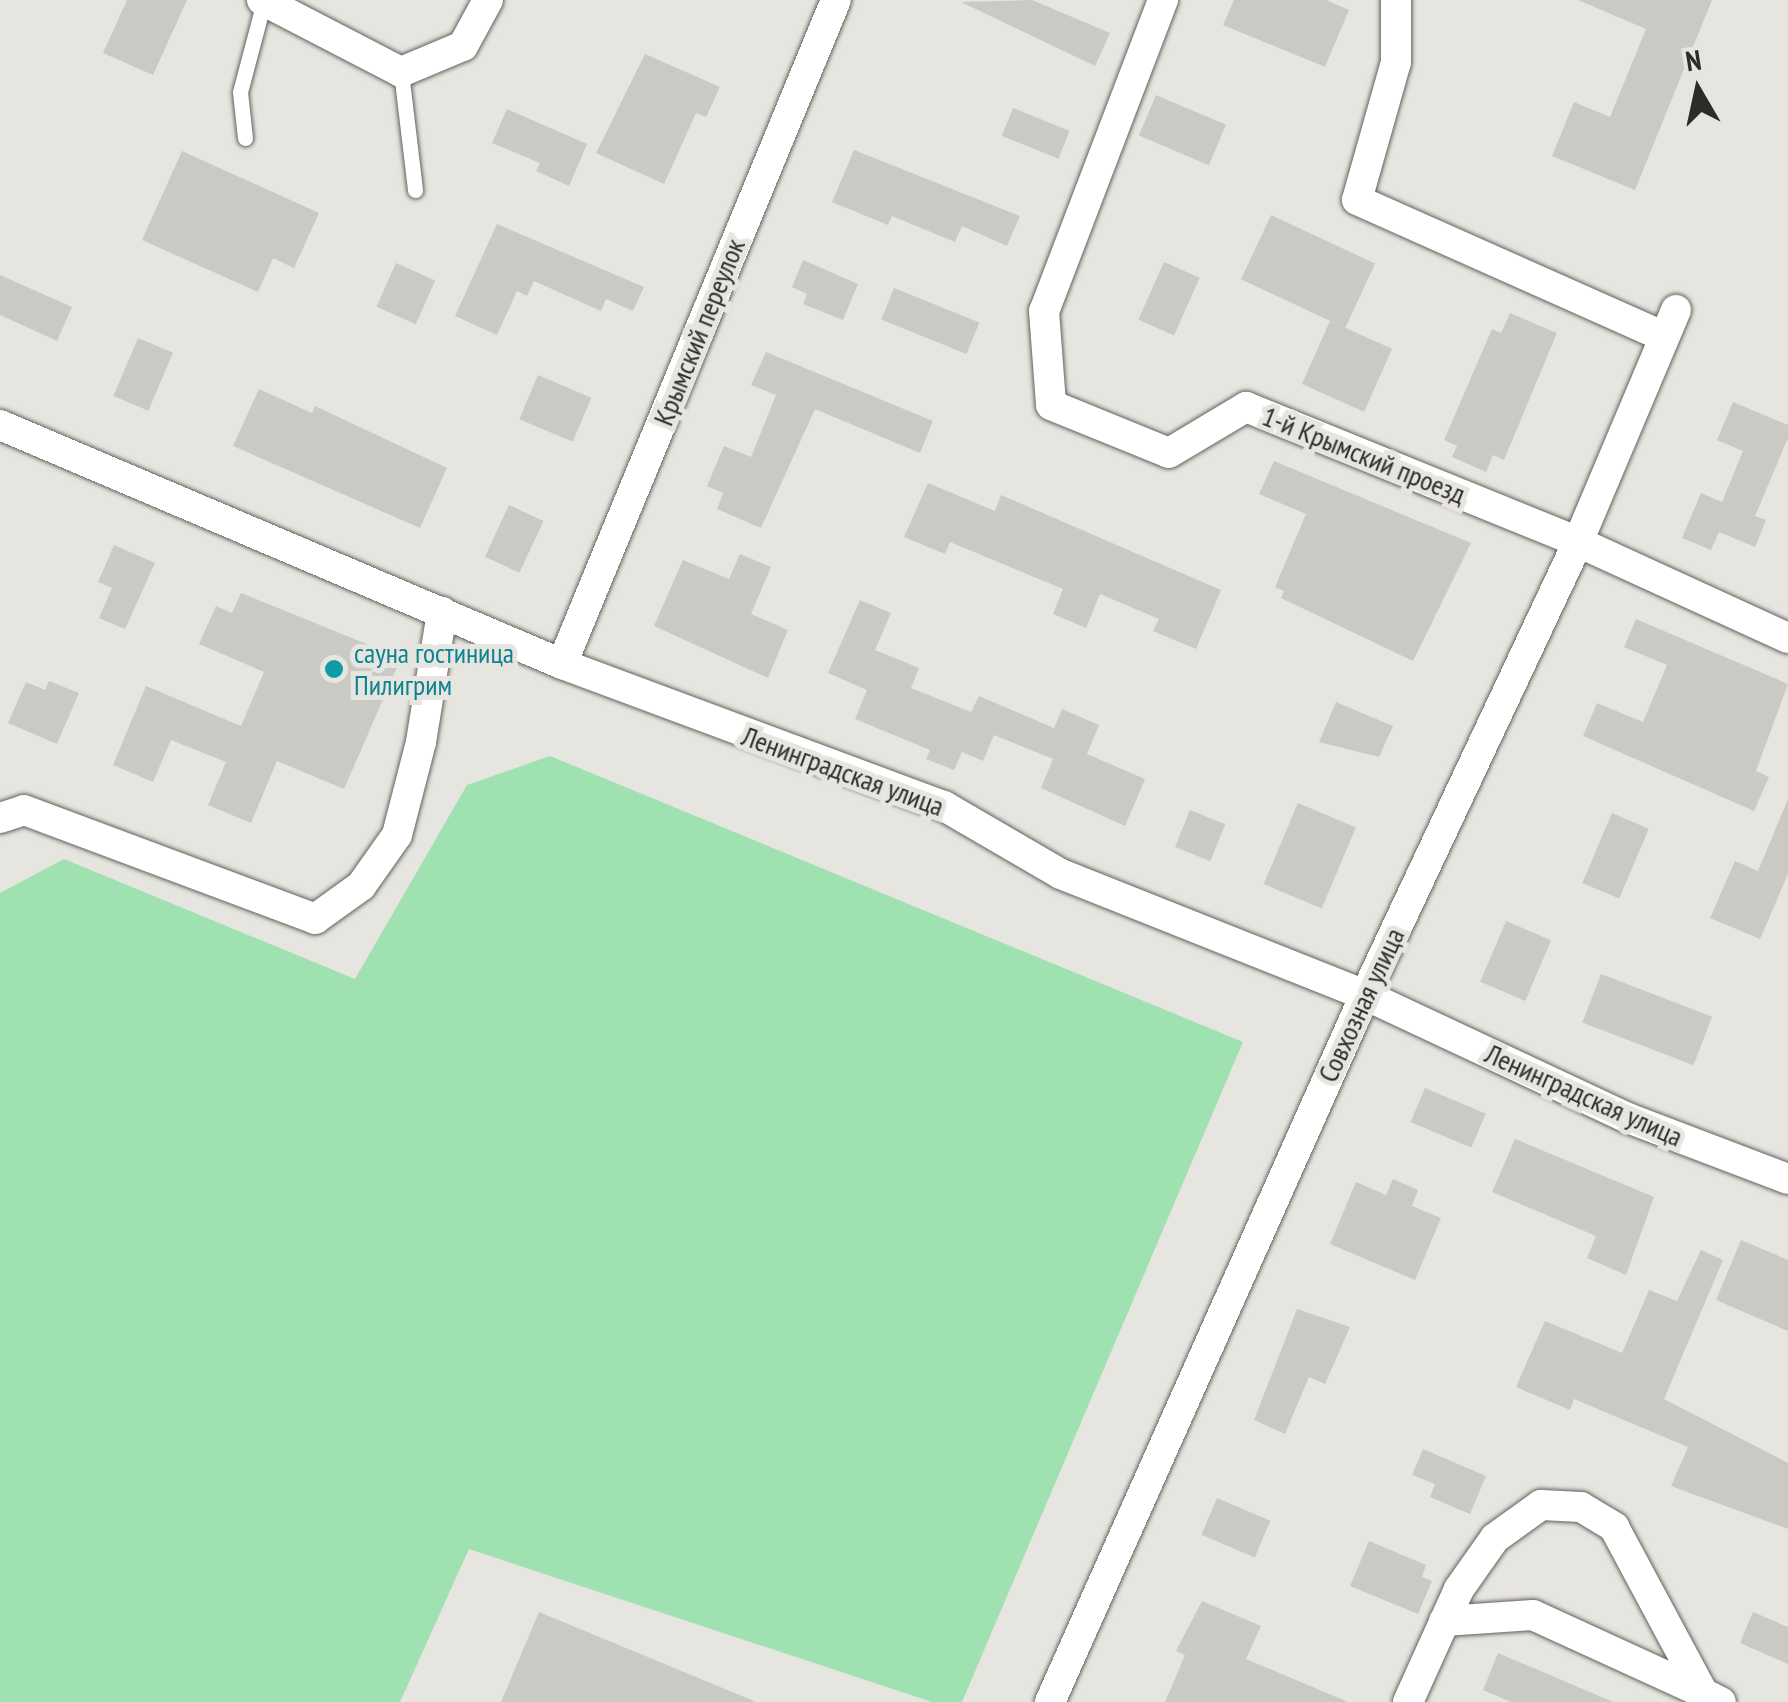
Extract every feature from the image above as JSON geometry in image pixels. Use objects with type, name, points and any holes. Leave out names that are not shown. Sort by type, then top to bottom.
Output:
[{"type":"street","points":[[263,0],[401,72],[463,46],[488,0]]},
{"type":"street","name":"Крымский переулок","points":[[562,664],[836,0]]},
{"type":"street","name":"1-й Крымский проезд","points":[[1163,0],[1044,311],[1050,405],[1169,453],[1246,407],[1578,542]]},
{"type":"street","name":"Совхозная улица","points":[[1050,1702],[1365,995],[1578,542],[1670,324],[1357,200],[1396,62],[1396,0]]},
{"type":"street","name":"Ленинградская улица","points":[[0,425],[562,664],[944,806],[1061,874],[1365,995],[1628,1118],[1788,1180]]},
{"type":"street","points":[[1578,542],[1788,638]]},
{"type":"street","points":[[0,818],[24,810],[315,919],[361,886],[397,835],[421,742],[442,612]]},
{"type":"street","points":[[1408,1702],[1444,1620],[1495,1538],[1541,1506],[1581,1507],[1614,1527],[1712,1698]]},
{"type":"street","points":[[1444,1620],[1533,1615],[1712,1698]]},
{"type":"lane","points":[[245,138],[240,92],[263,0]]},
{"type":"lane","points":[[401,72],[415,190]]},
{"type":"green space","points":[[550,756],[1243,1042],[962,1702],[932,1702],[469,1549],[400,1702],[0,1702],[0,893],[64,859],[355,979],[467,785]]},
{"type":"building","points":[[127,0],[187,0],[153,75],[103,53]]},
{"type":"building","points":[[1032,0],[1110,33],[1095,66],[961,2]]},
{"type":"building","points":[[1234,0],[1326,0],[1349,10],[1325,67],[1223,25]]},
{"type":"building","points":[[1578,0],[1712,0],[1635,190],[1552,156],[1574,102],[1610,117],[1646,29]]},
{"type":"building","points":[[645,54],[720,87],[706,117],[696,113],[664,184],[596,153]]},
{"type":"building","points":[[1156,95],[1226,125],[1209,165],[1139,136]]},
{"type":"building","points":[[1013,108],[1070,131],[1058,159],[1002,136]]},
{"type":"building","points":[[507,109],[587,144],[569,186],[536,171],[540,163],[492,143]]},
{"type":"building","points":[[854,150],[1020,216],[1007,246],[962,226],[955,242],[892,216],[888,225],[832,202]]},
{"type":"building","points":[[182,151],[319,213],[294,268],[273,258],[258,292],[142,240]]},
{"type":"building","points":[[1271,215],[1375,264],[1345,328],[1241,279]]},
{"type":"building","points":[[497,224],[644,287],[633,311],[606,299],[601,311],[534,281],[527,296],[517,291],[497,335],[455,316]]},
{"type":"building","points":[[803,260],[858,284],[843,320],[803,304],[807,294],[792,287]]},
{"type":"building","points":[[1164,262],[1200,278],[1174,335],[1138,320]]},
{"type":"building","points":[[396,263],[435,280],[416,324],[376,307]]},
{"type":"building","points":[[0,275],[72,307],[57,341],[0,315]]},
{"type":"building","points":[[894,288],[979,322],[967,354],[881,320]]},
{"type":"building","points":[[1510,313],[1557,333],[1504,460],[1493,455],[1486,472],[1452,457],[1457,446],[1444,440],[1492,329],[1501,333]]},
{"type":"building","points":[[1330,321],[1392,349],[1364,412],[1302,384]]},
{"type":"building","points":[[138,338],[173,353],[148,411],[113,396]]},
{"type":"building","points":[[766,352],[933,421],[920,453],[815,409],[761,528],[717,509],[723,493],[707,486],[724,446],[751,457],[776,395],[751,385]]},
{"type":"building","points":[[538,375],[591,398],[573,442],[519,419]]},
{"type":"building","points":[[259,389],[312,413],[315,406],[447,468],[420,528],[233,446]]},
{"type":"building","points":[[1733,402],[1788,425],[1788,438],[1755,516],[1766,520],[1755,547],[1719,532],[1711,550],[1682,538],[1701,493],[1722,502],[1743,451],[1717,440]]},
{"type":"building","points":[[1274,461],[1471,543],[1413,661],[1281,598],[1284,591],[1275,587],[1306,514],[1259,494]]},
{"type":"building","points":[[928,483],[995,511],[1001,495],[1221,590],[1196,649],[1153,631],[1159,619],[1100,594],[1086,628],[1053,614],[1063,589],[950,542],[945,554],[904,537]]},
{"type":"building","points":[[509,505],[543,521],[519,573],[485,557]]},
{"type":"building","points":[[114,545],[155,563],[125,629],[99,618],[112,588],[98,582]]},
{"type":"building","points":[[740,554],[771,567],[751,614],[788,630],[768,678],[654,626],[683,560],[729,579]]},
{"type":"building","points":[[241,593],[401,658],[344,789],[277,761],[251,823],[208,805],[226,762],[171,740],[153,782],[113,765],[146,686],[241,726],[264,672],[199,644],[216,606],[232,613]]},
{"type":"building","points":[[860,600],[891,613],[875,650],[919,668],[911,688],[971,712],[979,696],[1054,728],[1062,709],[1099,725],[1087,754],[1145,779],[1125,826],[1041,788],[1053,759],[994,735],[983,761],[962,752],[954,770],[926,759],[930,750],[855,719],[867,690],[828,673]]},
{"type":"building","points":[[1636,619],[1788,684],[1756,771],[1769,777],[1754,811],[1583,736],[1597,703],[1643,722],[1667,665],[1624,647]]},
{"type":"building","points":[[49,681],[79,693],[57,744],[8,723],[26,682],[45,690]]},
{"type":"building","points":[[1336,702],[1393,726],[1379,757],[1319,742]]},
{"type":"building","points":[[1788,799],[1788,874],[1760,939],[1710,918],[1735,861],[1758,871]]},
{"type":"building","points":[[1298,803],[1356,828],[1322,909],[1264,884]]},
{"type":"building","points":[[1190,810],[1225,824],[1210,861],[1175,847]]},
{"type":"building","points":[[1612,813],[1649,829],[1619,899],[1582,883]]},
{"type":"building","points":[[1506,921],[1551,940],[1525,1001],[1480,982]]},
{"type":"building","points":[[1601,974],[1712,1017],[1693,1065],[1582,1023]]},
{"type":"building","points":[[1425,1088],[1486,1114],[1471,1148],[1411,1122]]},
{"type":"building","points":[[1515,1139],[1654,1197],[1626,1275],[1587,1258],[1596,1236],[1492,1192]]},
{"type":"building","points":[[1393,1179],[1418,1190],[1412,1206],[1441,1218],[1415,1280],[1330,1244],[1356,1182],[1386,1195]]},
{"type":"building","points":[[1741,1240],[1788,1260],[1788,1331],[1716,1300]]},
{"type":"building","points":[[1701,1250],[1723,1260],[1664,1399],[1788,1463],[1788,1529],[1671,1486],[1688,1447],[1574,1399],[1570,1410],[1516,1387],[1545,1321],[1622,1353],[1649,1290],[1677,1301]]},
{"type":"building","points":[[1297,1309],[1350,1327],[1325,1384],[1309,1377],[1285,1434],[1254,1420]]},
{"type":"building","points":[[1423,1449],[1486,1476],[1470,1514],[1430,1497],[1435,1484],[1412,1475]]},
{"type":"building","points":[[1217,1498],[1270,1521],[1255,1557],[1201,1535]]},
{"type":"building","points":[[1369,1541],[1426,1565],[1422,1577],[1432,1581],[1418,1614],[1350,1586]]},
{"type":"building","points":[[1202,1601],[1261,1626],[1246,1659],[1348,1702],[1165,1702],[1185,1655],[1176,1651]]},
{"type":"building","points":[[539,1612],[754,1701],[501,1702]]},
{"type":"building","points":[[1753,1612],[1788,1627],[1788,1664],[1740,1643]]},
{"type":"building","points":[[1498,1653],[1613,1702],[1511,1702],[1483,1690]]},
{"type":"place","name":"сауна гостиница Пилигрим","points":[[334,669]]}]
